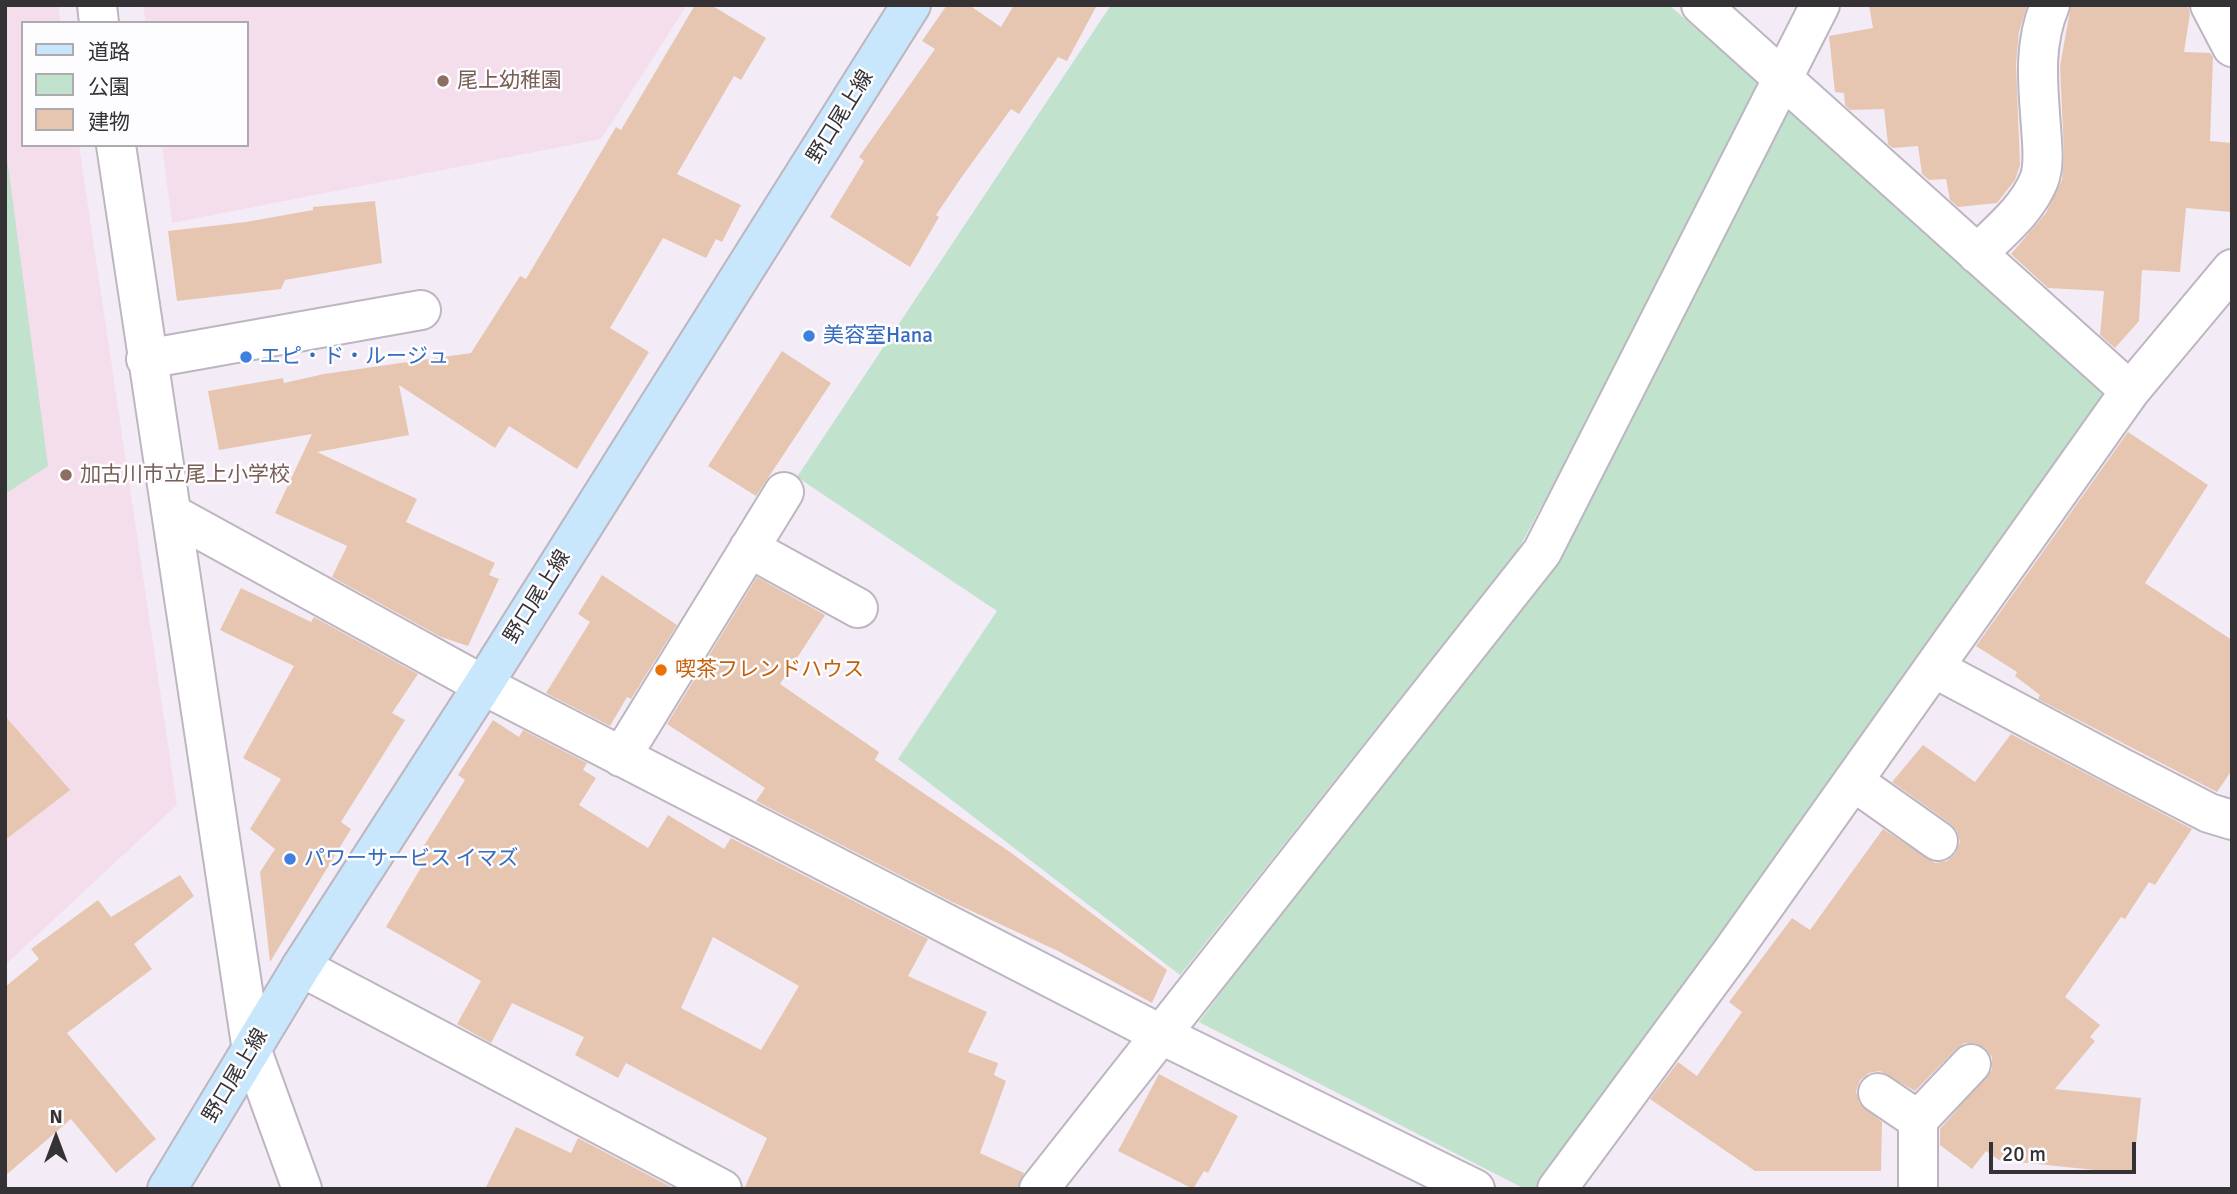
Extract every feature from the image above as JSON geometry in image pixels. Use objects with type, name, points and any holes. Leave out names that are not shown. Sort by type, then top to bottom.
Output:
[{"type":"main road","name":"野口尾上線","points":[[167,1189],[301,967],[911,5]]},
{"type":"street","points":[[1700,5],[2130,391]]},
{"type":"street","points":[[1039,1189],[1542,552],[1820,5]]},
{"type":"street","points":[[1977,254],[2023,208],[2039,179],[2042,148],[2037,71],[2041,27],[2050,5]]},
{"type":"street","points":[[2210,5],[2232,47]]},
{"type":"street","points":[[116,147],[252,1051],[302,1189]]},
{"type":"street","points":[[1557,1189],[1853,781],[2130,391],[2232,269]]},
{"type":"street","points":[[146,359],[421,310]]},
{"type":"street","points":[[621,757],[784,492]]},
{"type":"street","points":[[172,514],[482,685],[1162,1035],[1475,1189]]},
{"type":"street","points":[[749,548],[858,608]]},
{"type":"street","points":[[1934,667],[2209,813],[2232,820]]},
{"type":"street","points":[[1853,781],[1938,841]]},
{"type":"street","points":[[301,967],[673,1178],[722,1189]]},
{"type":"street","points":[[1918,1189],[1918,1120],[1971,1064]]},
{"type":"street","points":[[1878,1093],[1918,1120]]},
{"type":"shaded area","name":"加古川市立尾上小学校","points":[[5,5],[58,5],[61,21],[21,21],[21,147],[79,147],[177,805],[5,965]]},
{"type":"shaded area","name":"尾上幼稚園","points":[[143,5],[687,5],[601,139],[172,223],[162,147],[248,147],[248,21],[146,21]]},
{"type":"green space","points":[[1111,5],[1669,5],[1760,84],[1622,356],[1518,550],[1180,975],[898,759],[997,611],[797,477]]},
{"type":"green space","points":[[1790,108],[2109,386],[1868,742],[1534,1189],[1525,1189],[1199,1022],[1366,799],[1559,557]]},
{"type":"green space","points":[[5,143],[48,466],[5,494]]},
{"type":"building","points":[[695,5],[711,5],[766,38],[741,80],[734,76],[677,174],[741,205],[722,242],[716,239],[706,258],[663,238],[610,328],[649,352],[577,469],[509,426],[495,448],[399,385],[409,435],[317,452],[417,499],[406,522],[495,563],[489,575],[499,579],[468,646],[441,637],[332,577],[347,546],[275,513],[312,434],[219,450],[208,391],[283,378],[284,383],[324,374],[471,353],[520,276],[526,279],[616,127],[621,130]]},
{"type":"building","points":[[947,5],[969,5],[1001,27],[1014,5],[1097,5],[1067,61],[1058,57],[1019,114],[1011,109],[961,178],[936,215],[939,217],[910,267],[830,217],[864,161],[859,157],[935,49],[922,41]]},
{"type":"building","points":[[1869,5],[2027,5],[2019,32],[2016,64],[2020,165],[2015,180],[1997,203],[1958,207],[1950,200],[1946,179],[1929,180],[1922,174],[1918,146],[1893,148],[1888,144],[1884,109],[1850,110],[1845,105],[1844,93],[1835,92],[1829,36],[1873,28]]},
{"type":"building","points":[[2071,5],[2188,5],[2190,14],[2184,52],[2210,53],[2213,57],[2210,141],[2232,143],[2232,212],[2186,208],[2180,272],[2142,270],[2139,321],[2115,348],[2100,335],[2104,291],[2048,288],[2011,254],[2046,213],[2062,180],[2064,153],[2060,66]]},
{"type":"building","points":[[375,201],[382,263],[285,280],[281,289],[177,301],[168,231],[246,222],[313,210],[313,207]]},
{"type":"building","points":[[782,351],[831,383],[756,496],[708,466]]},
{"type":"building","points":[[2128,432],[2208,485],[2145,583],[2232,640],[2232,770],[2217,792],[2038,699],[2040,695],[2015,676],[2017,672],[1976,646]]},
{"type":"building","points":[[602,575],[677,625],[631,699],[627,697],[610,726],[546,693],[590,622],[578,614]]},
{"type":"building","points":[[757,577],[825,615],[780,684],[879,752],[875,760],[1010,852],[1167,970],[1152,1003],[1058,951],[950,901],[756,801],[765,788],[667,724]]},
{"type":"building","points":[[241,588],[311,622],[314,617],[418,674],[392,713],[405,720],[341,822],[351,829],[270,962],[260,872],[275,849],[250,829],[281,779],[243,758],[294,666],[220,630]]},
{"type":"building","points":[[5,716],[70,790],[5,840]]},
{"type":"building","points":[[493,720],[519,737],[523,730],[587,763],[583,770],[596,778],[579,805],[648,848],[668,815],[724,849],[731,838],[928,939],[908,976],[987,1012],[968,1052],[998,1063],[994,1075],[1006,1081],[980,1153],[1024,1173],[1018,1189],[744,1189],[767,1138],[626,1063],[618,1078],[575,1055],[584,1037],[512,1003],[491,1043],[457,1024],[481,981],[386,927],[423,864],[415,860],[465,780],[458,775]],"holes":[[[713,937],[799,986],[761,1050],[681,1008]]]},
{"type":"building","points":[[2011,734],[2192,829],[2155,885],[2149,882],[2125,919],[2121,917],[2065,997],[2100,1025],[2090,1037],[2095,1041],[2055,1089],[2141,1098],[2133,1174],[1999,1160],[1986,1151],[1972,1169],[1940,1145],[1940,1129],[1992,1070],[1992,1057],[1985,1048],[1975,1043],[1964,1043],[1956,1049],[1915,1091],[1880,1071],[1869,1073],[1860,1080],[1856,1091],[1859,1103],[1882,1122],[1881,1171],[1755,1171],[1650,1099],[1678,1062],[1697,1076],[1742,1012],[1729,1002],[1792,918],[1810,930],[1883,829],[1935,863],[1947,861],[1955,854],[1960,842],[1957,831],[1951,824],[1892,782],[1923,745],[1975,782]]},
{"type":"building","points":[[180,875],[194,896],[134,944],[152,969],[67,1033],[156,1139],[116,1173],[71,1119],[5,1176],[5,987],[39,959],[31,949],[98,900],[111,917]]},
{"type":"building","points":[[1159,1074],[1238,1116],[1208,1173],[1204,1171],[1193,1189],[1118,1151]]},
{"type":"building","points":[[516,1127],[571,1153],[578,1138],[675,1189],[485,1189]]},
{"type":"place","name":"尾上幼稚園","points":[[443,81]]},
{"type":"place","name":"美容室Hana","points":[[809,336]]},
{"type":"place","name":"エピ・ド・ルージュ","points":[[246,357]]},
{"type":"place","name":"加古川市立尾上小学校","points":[[66,475]]},
{"type":"place","name":"喫茶フレンドハウス","points":[[661,670]]},
{"type":"place","name":"パワーサービス イマズ","points":[[290,859]]}]
